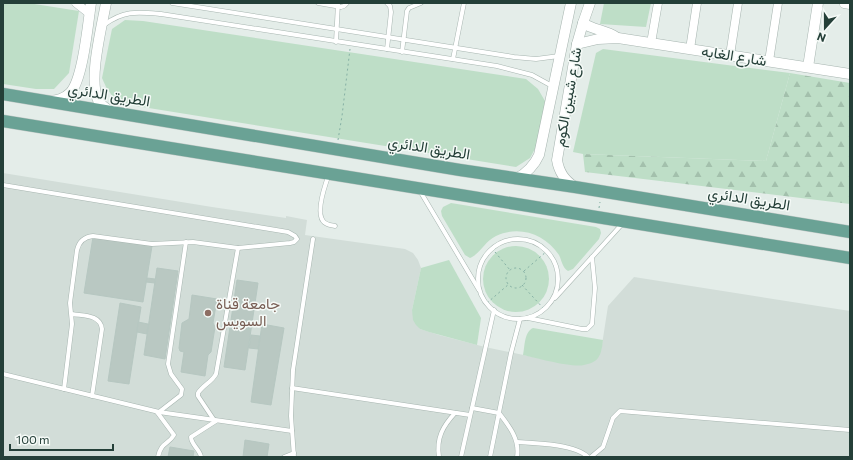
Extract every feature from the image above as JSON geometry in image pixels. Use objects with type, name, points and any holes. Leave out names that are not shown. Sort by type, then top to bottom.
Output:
[{"type":"main road","name":"الطريق الدائري","points":[[3,94],[516,179],[602,191],[850,232]]},
{"type":"main road","points":[[3,121],[850,258]]},
{"type":"street","points":[[76,3],[90,14]]},
{"type":"street","points":[[46,101],[64,98],[75,88],[80,74],[91,3]]},
{"type":"street","points":[[106,3],[98,48],[95,90],[99,101],[104,108],[112,112]]},
{"type":"street","name":"شارع شبين الكوم","points":[[516,179],[533,167],[541,148],[571,3]]},
{"type":"street","name":"شارع شبين الكوم","points":[[575,187],[564,179],[558,168],[556,160],[577,44],[582,23],[590,3]]},
{"type":"street","points":[[651,43],[658,3]]},
{"type":"street","points":[[690,49],[697,3]]},
{"type":"street","points":[[730,55],[738,3]]},
{"type":"street","points":[[769,61],[778,3]]},
{"type":"street","points":[[808,67],[818,3]]},
{"type":"street","name":"شارع الغابه","points":[[582,23],[618,38]]},
{"type":"street","name":"شارع الغابه","points":[[577,44],[598,39],[618,38],[850,74]]},
{"type":"street","points":[[84,46],[98,48]]},
{"type":"street","points":[[541,148],[549,153],[558,151]]},
{"type":"lane","points":[[172,3],[527,58],[559,56]]},
{"type":"lane","points":[[318,3],[344,6],[347,3]]},
{"type":"lane","points":[[386,49],[391,12],[390,6],[387,3]]},
{"type":"lane","points":[[402,52],[407,11],[409,8],[421,3]]},
{"type":"lane","points":[[453,59],[464,3]]},
{"type":"lane","points":[[336,42],[338,5]]},
{"type":"lane","points":[[102,26],[120,15],[136,12],[161,14],[497,66],[532,75],[553,86]]},
{"type":"lane","points":[[329,174],[322,197],[321,215],[323,221],[328,225],[335,226]]},
{"type":"lane","points":[[3,185],[288,232],[297,239],[290,243],[238,248],[186,242],[152,244],[93,236],[82,240],[78,245],[77,250],[70,304],[72,324],[64,389]]},
{"type":"lane","points":[[419,189],[487,303],[502,316],[520,319],[527,318],[544,309],[624,222]]},
{"type":"lane","points":[[284,457],[294,455],[292,431],[293,370],[313,238]]},
{"type":"lane","points":[[481,294],[479,273],[487,254],[495,247],[505,242],[527,240],[547,251],[554,261],[558,283],[555,294],[549,304]]},
{"type":"lane","points":[[158,412],[181,395],[182,392],[182,389],[171,374],[168,364],[186,242]]},
{"type":"lane","points":[[215,420],[198,396],[198,393],[202,387],[214,378],[216,374],[238,248]]},
{"type":"lane","points":[[527,318],[582,329],[587,328],[592,324],[595,288],[592,257]]},
{"type":"lane","points":[[461,457],[494,310]]},
{"type":"lane","points":[[72,314],[94,318],[99,320],[102,324],[92,396]]},
{"type":"lane","points":[[490,457],[511,353],[520,319]]},
{"type":"lane","points":[[3,374],[158,412],[292,431]]},
{"type":"lane","points":[[292,388],[470,415]]},
{"type":"lane","points":[[472,408],[499,413],[512,431],[517,442],[517,457]]},
{"type":"lane","points":[[591,457],[603,447],[613,418],[620,411],[850,430]]},
{"type":"lane","points":[[158,412],[174,435],[171,440],[160,447],[158,457]]},
{"type":"lane","points":[[439,457],[439,436],[446,423],[455,412]]},
{"type":"lane","points":[[201,457],[200,452],[191,440],[191,437],[215,420]]},
{"type":"lane","points":[[517,442],[567,448],[583,453],[588,457]]},
{"type":"path","points":[[336,149],[342,116],[350,44]]},
{"type":"path","points":[[597,218],[602,191]]},
{"type":"path","points":[[495,247],[495,252],[510,270]]},
{"type":"path","points":[[523,272],[547,251]]},
{"type":"path","points":[[518,268],[523,272],[525,278],[522,285],[516,287],[509,284],[506,276],[510,270],[518,268]]},
{"type":"path","points":[[487,303],[509,284]]},
{"type":"path","points":[[522,285],[544,309]]},
{"type":"shaded area","name":"جامعة قناة السويس","points":[[3,173],[212,207],[286,218],[286,216],[307,220],[305,235],[405,249],[413,253],[421,268],[412,310],[420,329],[485,347],[562,363],[601,351],[608,306],[634,277],[850,311],[850,457],[3,457]]},
{"type":"green space","points":[[3,3],[28,3],[79,11],[69,73],[54,89],[36,89],[3,84]]},
{"type":"green space","points":[[604,3],[651,3],[646,27],[600,24]]},
{"type":"green space","points":[[125,20],[143,21],[526,79],[538,89],[545,101],[537,145],[530,158],[516,167],[130,105],[113,97],[102,78],[112,29]]},
{"type":"green space","points":[[603,49],[790,73],[766,161],[583,154],[573,152],[596,53]]},
{"type":"green space","points":[[790,73],[850,83],[850,204],[585,172],[583,154],[766,161]]},
{"type":"green space","points":[[451,203],[596,227],[600,229],[601,233],[599,239],[573,269],[568,271],[563,266],[559,255],[546,242],[539,237],[522,232],[514,231],[492,238],[477,254],[470,258],[465,255],[442,216],[441,211],[443,207]]},
{"type":"green space","points":[[516,246],[529,249],[539,256],[546,266],[549,279],[546,292],[539,302],[529,309],[516,312],[503,309],[493,302],[486,292],[483,279],[486,266],[493,256],[503,249]]},
{"type":"green space","points":[[449,260],[481,318],[477,345],[420,329],[413,320],[412,310],[421,268]]},
{"type":"green space","points":[[533,328],[603,340],[602,349],[598,358],[594,362],[579,366],[523,355],[526,336]]},
{"type":"building","points":[[93,237],[152,246],[143,302],[84,293]]},
{"type":"building","points":[[157,268],[178,271],[165,359],[144,355]]},
{"type":"building","points":[[147,278],[155,279],[155,283],[146,282]]},
{"type":"building","points":[[237,280],[258,283],[245,370],[224,367]]},
{"type":"building","points":[[192,295],[217,299],[213,323],[215,327],[211,352],[208,355],[205,376],[181,372],[184,352],[180,351],[179,348],[182,323],[189,319]]},
{"type":"building","points":[[120,303],[141,307],[129,384],[108,381]]},
{"type":"building","points":[[138,322],[148,324],[147,334],[137,332]]},
{"type":"building","points":[[262,324],[284,328],[271,405],[251,402]]},
{"type":"building","points":[[251,335],[260,336],[258,349],[249,348]]},
{"type":"building","points":[[245,440],[269,444],[267,457],[243,457]]},
{"type":"building","points":[[170,447],[194,451],[193,457],[168,457]]},
{"type":"place","name":"جامعة قناة السويس","points":[[208,313]]}]
